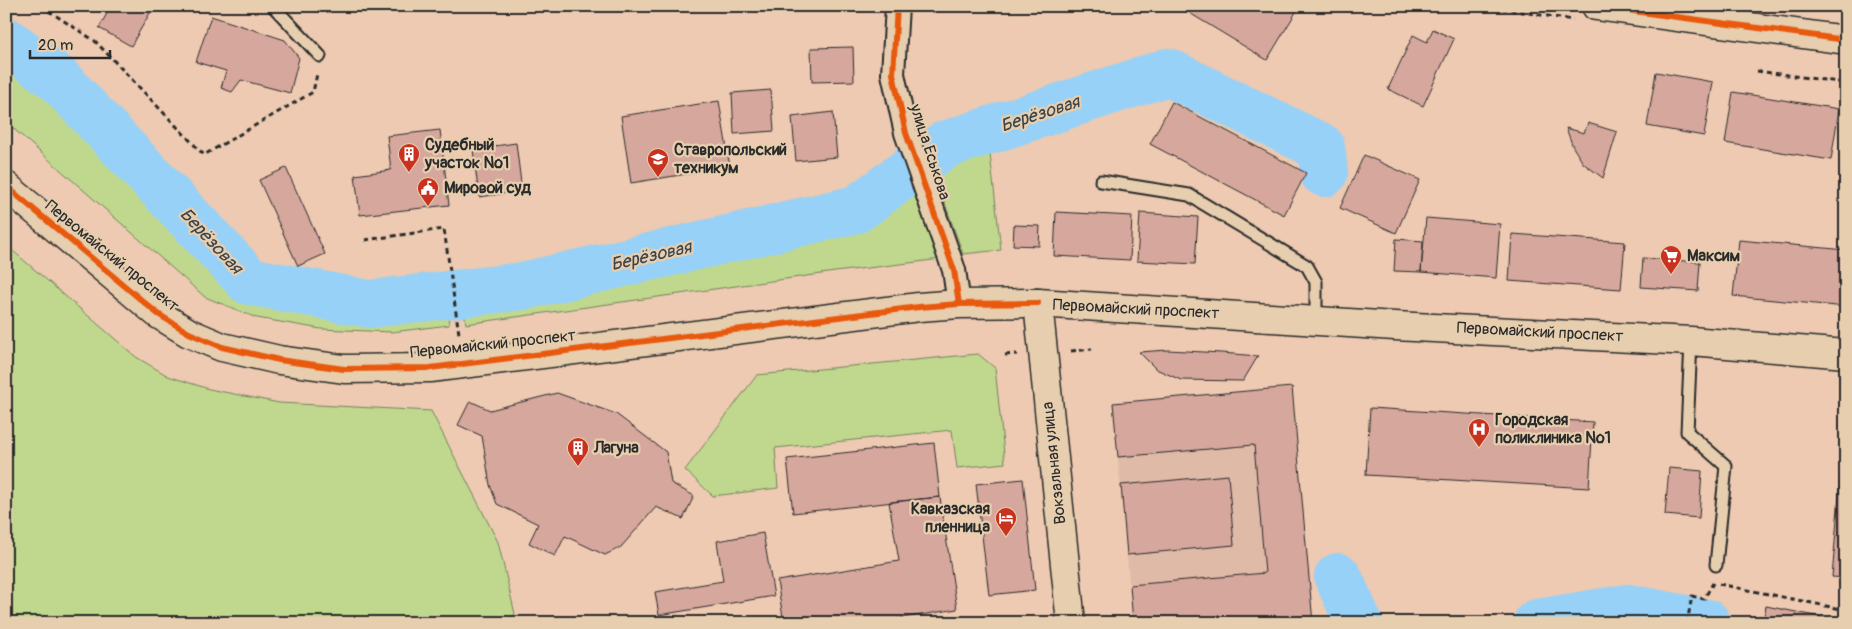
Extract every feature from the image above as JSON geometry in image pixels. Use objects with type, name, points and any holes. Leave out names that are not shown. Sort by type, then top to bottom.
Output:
[{"type":"street","name":"улица Еськова","points":[[897,6],[893,74],[906,132],[954,270],[958,304]]},
{"type":"street","points":[[1596,6],[1846,40]]},
{"type":"street","name":"Первомайский проспект","points":[[6,186],[158,314],[189,333],[222,347],[279,360],[344,369],[430,368],[785,322],[958,304],[1038,303],[1691,341],[1846,354]]},
{"type":"street","name":"Вокзальная улица","points":[[1038,303],[1071,623]]},
{"type":"lane","points":[[273,6],[320,56]]},
{"type":"lane","points":[[1101,181],[1188,195],[1307,266],[1316,282],[1316,320]]},
{"type":"lane","points":[[1691,341],[1687,432],[1726,466],[1716,566]]},
{"type":"path","points":[[41,6],[94,41],[204,155],[313,92],[320,56]]},
{"type":"path","points":[[1757,71],[1846,83]]},
{"type":"path","points":[[365,240],[444,229],[459,334]]},
{"type":"path","points":[[1713,583],[1846,610]]},
{"type":"path","points":[[1687,623],[1692,596],[1704,599]]},
{"type":"shaded area","points":[[1292,387],[1313,623],[1133,623],[1113,403]]},
{"type":"green space","points":[[6,55],[49,86],[247,288],[371,313],[447,304],[449,325],[392,332],[321,329],[257,318],[205,297],[6,122]]},
{"type":"green space","points":[[989,145],[1001,250],[963,254],[933,170],[947,158]]},
{"type":"green space","points":[[914,179],[941,259],[466,324],[463,303],[527,295],[858,219]]},
{"type":"green space","points":[[6,245],[136,357],[168,376],[209,389],[279,403],[431,411],[498,542],[515,614],[504,623],[6,623]]},
{"type":"green space","points":[[978,354],[995,368],[1005,463],[957,468],[952,430],[775,448],[778,488],[713,496],[685,470],[757,375]]},
{"type":"building","points":[[111,6],[154,6],[131,46],[99,28]]},
{"type":"building","points":[[1178,6],[1287,6],[1296,12],[1267,60]]},
{"type":"building","points":[[211,16],[285,40],[299,58],[290,93],[241,80],[232,92],[221,88],[226,71],[196,62]]},
{"type":"building","points":[[1433,29],[1454,39],[1423,106],[1388,89],[1413,35],[1427,42]]},
{"type":"building","points":[[853,47],[854,81],[812,82],[811,48]]},
{"type":"building","points":[[1656,72],[1713,82],[1704,136],[1647,126]]},
{"type":"building","points":[[771,90],[774,131],[734,134],[732,93]]},
{"type":"building","points":[[1733,92],[1839,109],[1831,160],[1725,143]]},
{"type":"building","points":[[719,101],[730,167],[631,183],[621,116]]},
{"type":"building","points":[[1172,102],[1306,173],[1284,215],[1150,144]]},
{"type":"building","points":[[833,112],[837,157],[796,161],[792,117]]},
{"type":"building","points":[[1588,123],[1617,132],[1603,178],[1583,163],[1573,147],[1566,128],[1584,133]]},
{"type":"building","name":"Судебный участок №1","points":[[440,130],[449,205],[360,215],[355,175],[391,170],[387,136]]},
{"type":"building","points":[[516,143],[522,191],[479,197],[473,149]]},
{"type":"building","points":[[1364,155],[1420,180],[1396,233],[1340,208]]},
{"type":"building","points":[[286,168],[325,254],[298,266],[259,180]]},
{"type":"building","points":[[1056,212],[1132,216],[1130,260],[1054,256]]},
{"type":"building","points":[[1140,213],[1198,217],[1195,264],[1137,261]]},
{"type":"building","points":[[1426,218],[1500,224],[1496,278],[1421,272]]},
{"type":"building","points":[[1014,225],[1040,226],[1039,246],[1013,245]]},
{"type":"building","points":[[1512,234],[1625,242],[1621,289],[1509,281]]},
{"type":"building","points":[[1396,239],[1423,241],[1421,272],[1394,271]]},
{"type":"building","points":[[1739,240],[1846,250],[1846,307],[1733,296]]},
{"type":"building","name":"Максим","points":[[1643,258],[1700,262],[1698,291],[1641,287]]},
{"type":"building","points":[[1168,350],[1258,356],[1243,381],[1181,380],[1156,369],[1139,352]]},
{"type":"building","points":[[1292,387],[1313,623],[1133,623],[1130,585],[1265,573],[1254,445],[1118,457],[1113,403]]},
{"type":"building","name":"Лагуна","points":[[557,393],[616,414],[666,452],[671,483],[694,496],[683,519],[656,507],[621,547],[605,555],[565,536],[555,556],[529,543],[538,524],[497,504],[490,485],[482,436],[458,425],[470,401],[490,410]]},
{"type":"building","name":"Городская поликлиника №1","points":[[1370,408],[1593,422],[1589,488],[1366,475]]},
{"type":"building","points":[[1846,415],[1846,578],[1832,577]]},
{"type":"building","points":[[934,443],[940,497],[793,513],[787,459]]},
{"type":"building","points":[[1669,468],[1702,471],[1699,518],[1665,515]]},
{"type":"building","points":[[1228,475],[1234,545],[1127,555],[1121,485]]},
{"type":"building","name":"Кавказская пленница","points":[[1023,479],[1035,590],[989,595],[976,484]]},
{"type":"building","points":[[940,497],[957,609],[872,623],[784,623],[777,581],[899,561],[889,502]]},
{"type":"building","points":[[763,533],[774,596],[659,615],[655,592],[723,581],[717,541]]},
{"type":"building","points":[[1766,606],[1846,622],[1846,623],[1763,623]]},
{"type":"waterway","name":"Берёзовая","points":[[6,41],[57,78],[249,281],[369,304],[523,286],[857,209],[944,145],[1168,72],[1321,147],[1324,173]]},
{"type":"waterway","name":"Берёзовая","points":[[1338,577],[1359,623]]},
{"type":"waterway","name":"Берёзовая","points":[[1537,623],[1628,608],[1707,623]]},
{"type":"cycle path","points":[[897,6],[893,74],[906,133],[954,270],[959,304]]},
{"type":"cycle path","points":[[1596,6],[1846,40]]},
{"type":"cycle path","points":[[6,186],[158,314],[189,333],[222,347],[279,360],[344,369],[430,368],[919,307],[959,304],[1038,303]]},
{"type":"place","name":"Судебный участок №1","points":[[409,173]]},
{"type":"place","name":"Ставропольский техникум","points":[[658,178]]},
{"type":"place","name":"Мировой суд","points":[[428,207]]},
{"type":"place","name":"Максим","points":[[1671,275]]},
{"type":"place","name":"Городская поликлиника №1","points":[[1479,448]]},
{"type":"place","name":"Лагуна","points":[[578,467]]},
{"type":"place","name":"Кавказская пленница","points":[[1006,537]]}]
